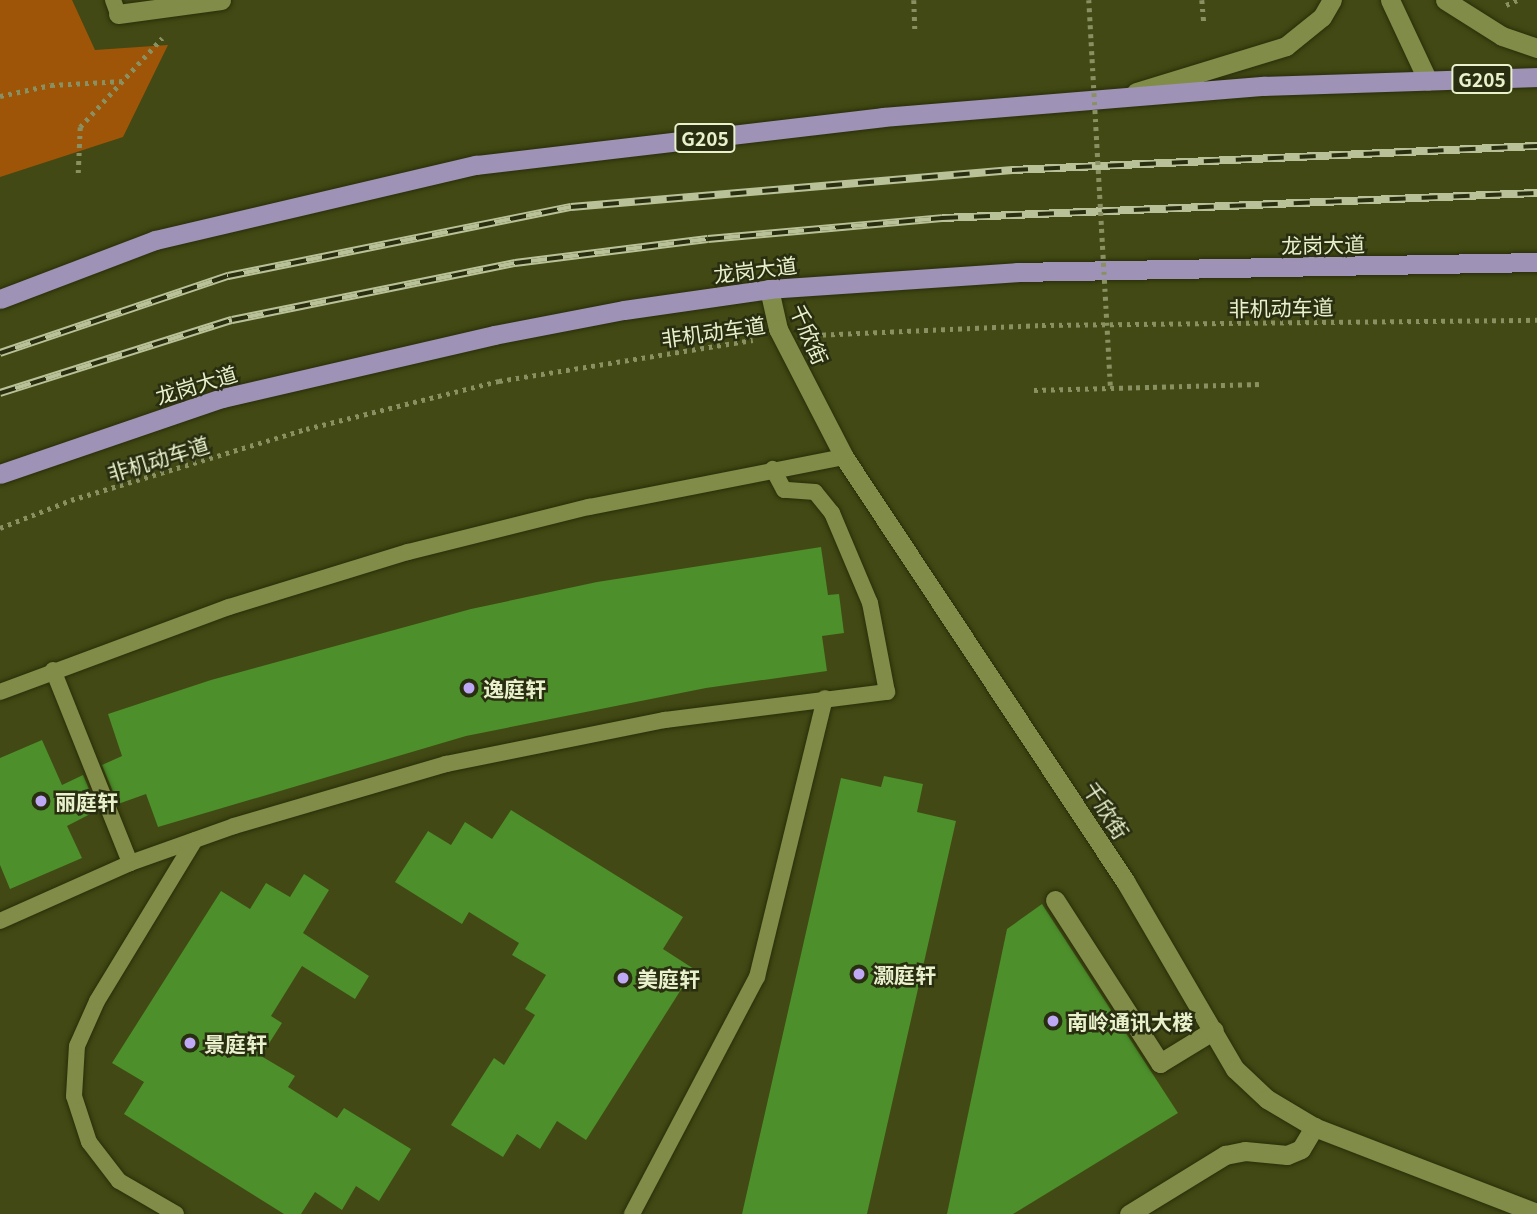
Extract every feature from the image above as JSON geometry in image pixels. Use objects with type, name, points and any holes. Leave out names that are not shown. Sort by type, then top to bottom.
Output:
[{"type":"highway","name":"G205","points":[[0,299],[155,240],[477,165],[883,117],[1264,86],[1537,77]]},
{"type":"highway","name":"龙岗大道","points":[[0,474],[222,398],[494,335],[624,310],[769,289],[1017,272],[1537,262]]},
{"type":"street","points":[[116,7],[221,0]]},
{"type":"street","points":[[1112,99],[1286,46],[1322,17],[1332,0]]},
{"type":"street","points":[[1390,0],[1428,81]]},
{"type":"street","points":[[1445,0],[1502,36],[1537,48]]},
{"type":"street","name":"千欣街","points":[[769,289],[782,337],[844,457],[1054,769],[1214,1030],[1235,1069],[1267,1099],[1314,1127],[1537,1213]]},
{"type":"street","points":[[1055,900],[1160,1063],[1214,1030]]},
{"type":"street","points":[[1129,1214],[1226,1155],[1245,1151],[1287,1155],[1301,1149],[1314,1127]]},
{"type":"lane","points":[[0,692],[53,670],[229,607],[408,552],[589,507],[844,457]]},
{"type":"lane","points":[[0,921],[130,863],[195,840],[446,764],[665,720],[887,692],[870,603],[832,513],[815,492],[784,490],[773,469]]},
{"type":"lane","points":[[53,670],[130,863]]},
{"type":"lane","points":[[632,1214],[757,977],[825,698]]},
{"type":"lane","points":[[176,1214],[119,1181],[89,1142],[74,1096],[77,1046],[97,1001],[195,840]]},
{"type":"path","points":[[914,0],[915,33]]},
{"type":"path","points":[[1089,0],[1111,388]]},
{"type":"path","points":[[1202,0],[1204,21]]},
{"type":"path","points":[[1505,5],[1517,0]]},
{"type":"path","points":[[78,173],[80,127],[125,81],[192,4]]},
{"type":"path","points":[[0,96],[51,85],[125,81]]},
{"type":"path","name":"非机动车道","points":[[0,528],[71,500],[293,433],[499,381],[782,337],[1042,326],[1537,320]]},
{"type":"path","points":[[1034,390],[1261,384]]},
{"type":"shaded area","points":[[0,0],[72,0],[95,50],[168,45],[123,137],[0,177]]},
{"type":"building","name":"逸庭轩","points":[[821,547],[828,595],[839,594],[844,633],[822,636],[827,671],[706,688],[466,736],[158,827],[146,794],[118,804],[102,765],[122,756],[108,714],[211,680],[471,609],[597,582]]},
{"type":"building","name":"丽庭轩","points":[[42,740],[62,785],[83,775],[98,810],[67,826],[82,858],[10,889],[0,865],[0,758]]},
{"type":"building","name":"灏庭轩","points":[[884,776],[923,784],[917,812],[956,821],[867,1214],[742,1214],[841,778],[881,787]]},
{"type":"building","name":"美庭轩","points":[[511,810],[683,917],[663,949],[694,969],[586,1140],[557,1121],[540,1149],[517,1134],[503,1157],[451,1125],[494,1058],[504,1065],[535,1015],[525,1009],[546,975],[512,955],[519,943],[469,912],[462,924],[395,882],[428,831],[451,845],[465,822],[492,839]]},
{"type":"building","name":"景庭轩","points":[[304,874],[329,890],[303,933],[369,976],[355,999],[302,966],[271,1016],[282,1023],[261,1056],[295,1076],[288,1087],[337,1118],[344,1108],[411,1149],[379,1201],[356,1186],[342,1210],[315,1192],[301,1214],[284,1214],[124,1114],[144,1082],[112,1063],[221,891],[250,909],[266,883],[290,897]]},
{"type":"building","name":"南岭通讯大楼","points":[[1042,904],[1178,1113],[1013,1214],[947,1214],[1007,929]]},
{"type":"railway","points":[[0,353],[228,276],[571,207],[1012,170],[1537,146]]},
{"type":"railway","points":[[0,393],[232,320],[515,263],[708,239],[942,218],[1537,193]]},
{"type":"place","name":"逸庭轩","points":[[469,688]]},
{"type":"place","name":"丽庭轩","points":[[41,801]]},
{"type":"place","name":"灏庭轩","points":[[859,974]]},
{"type":"place","name":"美庭轩","points":[[623,978]]},
{"type":"place","name":"南岭通讯大楼","points":[[1053,1021]]},
{"type":"place","name":"景庭轩","points":[[190,1043]]}]
